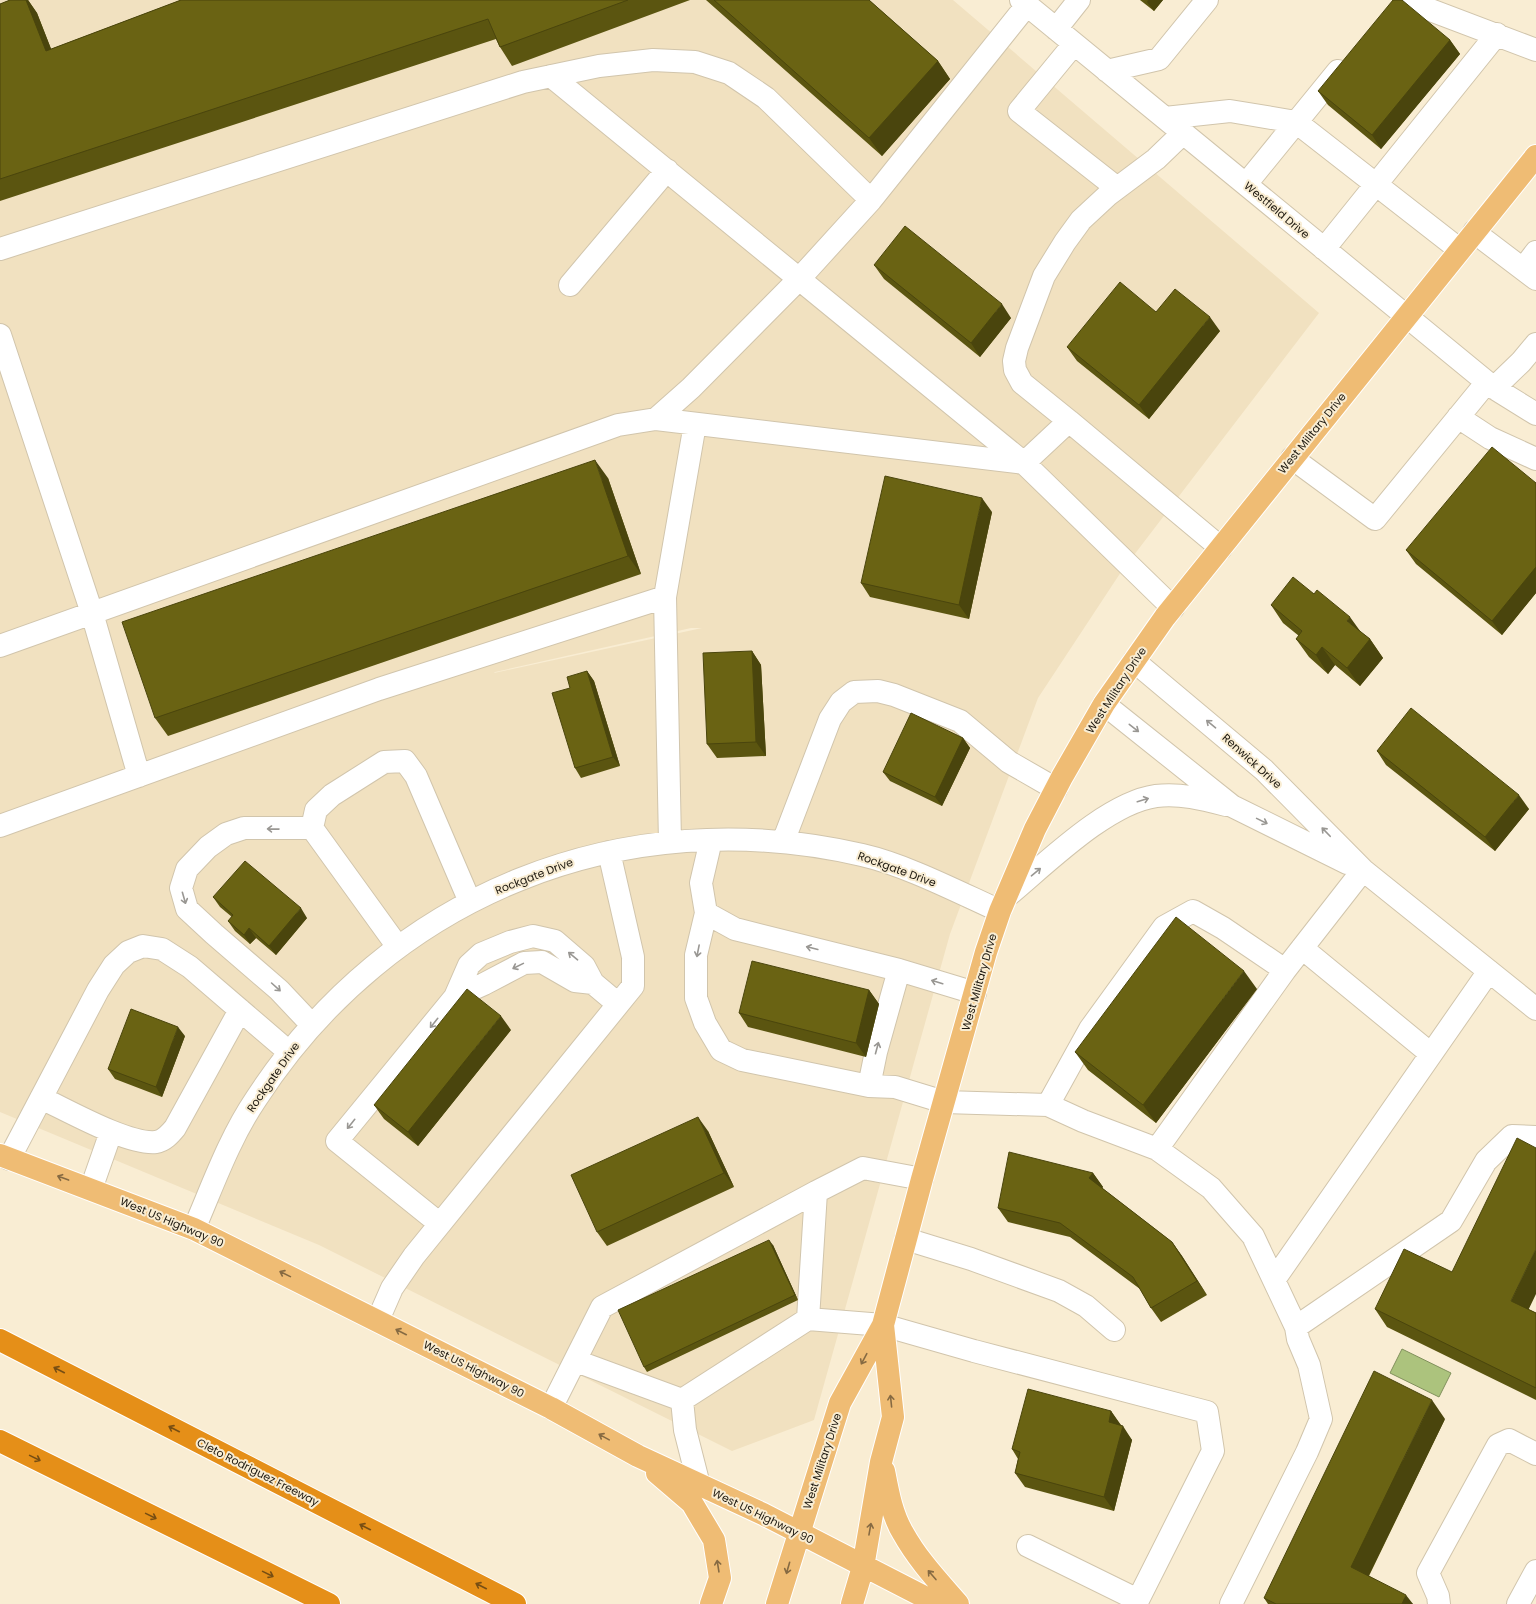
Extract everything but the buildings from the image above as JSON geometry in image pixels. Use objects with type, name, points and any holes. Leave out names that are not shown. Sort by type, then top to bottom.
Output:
[{"type":"highway","name":"Cleto Rodriguez Freeway","points":[[0,1340],[515,1604]]},
{"type":"highway","points":[[0,1441],[329,1604]]},
{"type":"main road","name":"West Military Drive","points":[[777,1604],[798,1532],[840,1403],[883,1324],[922,1179],[975,993],[1003,904],[1035,829],[1104,704],[1173,608],[1536,156]]},
{"type":"main road","name":"West US Highway 90","points":[[4,1157],[194,1229],[551,1408],[638,1456],[798,1532],[863,1567],[938,1604]]},
{"type":"main road","name":"West Military Drive","points":[[852,1604],[863,1567],[882,1462],[893,1417],[883,1324]]},
{"type":"main road","points":[[638,1456],[692,1503],[714,1540],[720,1578],[712,1604]]},
{"type":"main road","points":[[882,1462],[891,1502],[902,1532],[921,1562],[958,1604]]},
{"type":"street","points":[[1056,29],[1079,0]]},
{"type":"street","points":[[1108,71],[1159,59],[1207,0]]},
{"type":"street","points":[[1404,0],[1536,50]]},
{"type":"street","points":[[656,419],[691,388],[800,278],[871,200],[1024,2]]},
{"type":"street","name":"Westfield Drive","points":[[1024,2],[1491,385],[1536,414]]},
{"type":"street","points":[[1324,249],[1497,34]]},
{"type":"street","points":[[1074,44],[1019,111],[1117,188]]},
{"type":"street","points":[[1246,184],[1351,55]]},
{"type":"street","points":[[0,249],[522,82],[599,66],[653,60],[695,62],[729,73],[766,98],[871,200]]},
{"type":"street","points":[[551,76],[800,278],[1024,463],[1173,608]]},
{"type":"street","points":[[1165,118],[1230,111],[1296,122],[1460,250]]},
{"type":"street","points":[[1183,133],[1156,159],[1117,188],[1081,220],[1055,257],[1044,276],[1017,348],[1014,361],[1015,370],[1022,383],[1221,548]]},
{"type":"street","points":[[570,285],[667,170]]},
{"type":"street","points":[[1474,232],[1532,266]]},
{"type":"street","points":[[0,335],[92,613],[140,776]]},
{"type":"street","points":[[1292,458],[1374,519],[1458,417],[1491,385],[1522,362],[1536,344]]},
{"type":"street","points":[[1458,417],[1490,438],[1536,458]]},
{"type":"street","points":[[0,646],[618,425],[656,419],[1024,463],[1069,421]]},
{"type":"street","points":[[670,842],[665,598],[695,424]]},
{"type":"street","points":[[0,826],[379,689],[665,598]]},
{"type":"street","name":"Renwick Drive","points":[[1134,661],[1264,770],[1363,870],[1536,1009]]},
{"type":"street","points":[[783,842],[830,719],[841,702],[854,692],[878,691],[894,695],[960,721],[1008,762],[1056,789]]},
{"type":"street","name":"Renwick Drive","points":[[1104,704],[1232,806],[1363,870]]},
{"type":"street","points":[[398,947],[312,828],[316,810],[332,795],[384,762],[405,761],[416,776],[470,902]]},
{"type":"street","name":"Renwick Drive","points":[[1003,904],[1083,833],[1123,806],[1156,796],[1179,796],[1232,806]]},
{"type":"street","points":[[312,828],[244,828],[226,834],[208,847],[188,869],[181,888],[187,909],[279,990],[312,1025]]},
{"type":"street","name":"Rockgate Drive","points":[[194,1229],[226,1151],[255,1100],[289,1052],[327,1008],[370,968],[417,933],[470,902],[520,879],[575,860],[632,846],[670,842],[749,839],[808,844],[865,855],[1003,904]]},
{"type":"street","points":[[711,840],[702,884],[706,913],[696,955],[696,998],[704,1023],[721,1050],[742,1060],[869,1086],[895,1087],[944,1102],[1048,1106],[1157,1149],[1211,1188],[1253,1236],[1296,1327],[1298,1338],[1309,1365],[1321,1420],[1307,1452],[1230,1604]]},
{"type":"street","points":[[378,1320],[392,1288],[440,1224],[633,986],[633,957],[609,852]]},
{"type":"street","points":[[1157,1149],[1285,970],[1363,870]]},
{"type":"street","points":[[1048,1106],[1090,1029],[1164,927],[1193,911],[1223,928],[1285,970]]},
{"type":"street","points":[[706,913],[735,929],[899,970],[975,993]]},
{"type":"street","points":[[440,1224],[337,1141],[455,996],[469,965],[481,954],[510,942],[533,936],[555,941],[584,966],[593,983],[618,1004]]},
{"type":"street","points":[[4,1157],[41,1098],[98,990],[114,965],[128,952],[143,946],[162,949],[190,967],[289,1052]]},
{"type":"street","points":[[1302,948],[1431,1054]]},
{"type":"street","points":[[869,1086],[876,1052],[899,970]]},
{"type":"street","points":[[1274,1280],[1489,971]]},
{"type":"street","points":[[41,1098],[112,1132],[134,1139],[156,1142],[167,1137],[175,1128],[240,1010]]},
{"type":"street","points":[[91,1189],[112,1132]]},
{"type":"street","points":[[1296,1327],[1451,1221],[1486,1161],[1512,1136],[1536,1137]]},
{"type":"street","points":[[551,1408],[602,1307],[862,1168],[922,1179]]},
{"type":"street","points":[[808,1318],[816,1192]]},
{"type":"street","points":[[906,1239],[971,1259],[1059,1291],[1086,1306],[1114,1330]]},
{"type":"street","points":[[682,1400],[808,1318],[883,1324],[974,1351],[1208,1412],[1213,1451],[1137,1602],[1028,1546]]},
{"type":"street","points":[[576,1361],[682,1400]]},
{"type":"street","points":[[682,1400],[686,1430],[699,1485]]},
{"type":"street","points":[[1440,1604],[1428,1573],[1498,1446],[1509,1440],[1536,1454]]},
{"type":"street","points":[[1518,1604],[1536,1571]]},
{"type":"shaded area","points":[[0,0],[953,0],[1319,313],[1121,572],[1038,698],[950,934],[814,1420],[732,1451],[319,1245],[0,1112]],"holes":[[[691,628],[702,628],[494,673]]]},
{"type":"shaded area","points":[[1402,1349],[1451,1373],[1439,1397],[1390,1373]]}]
